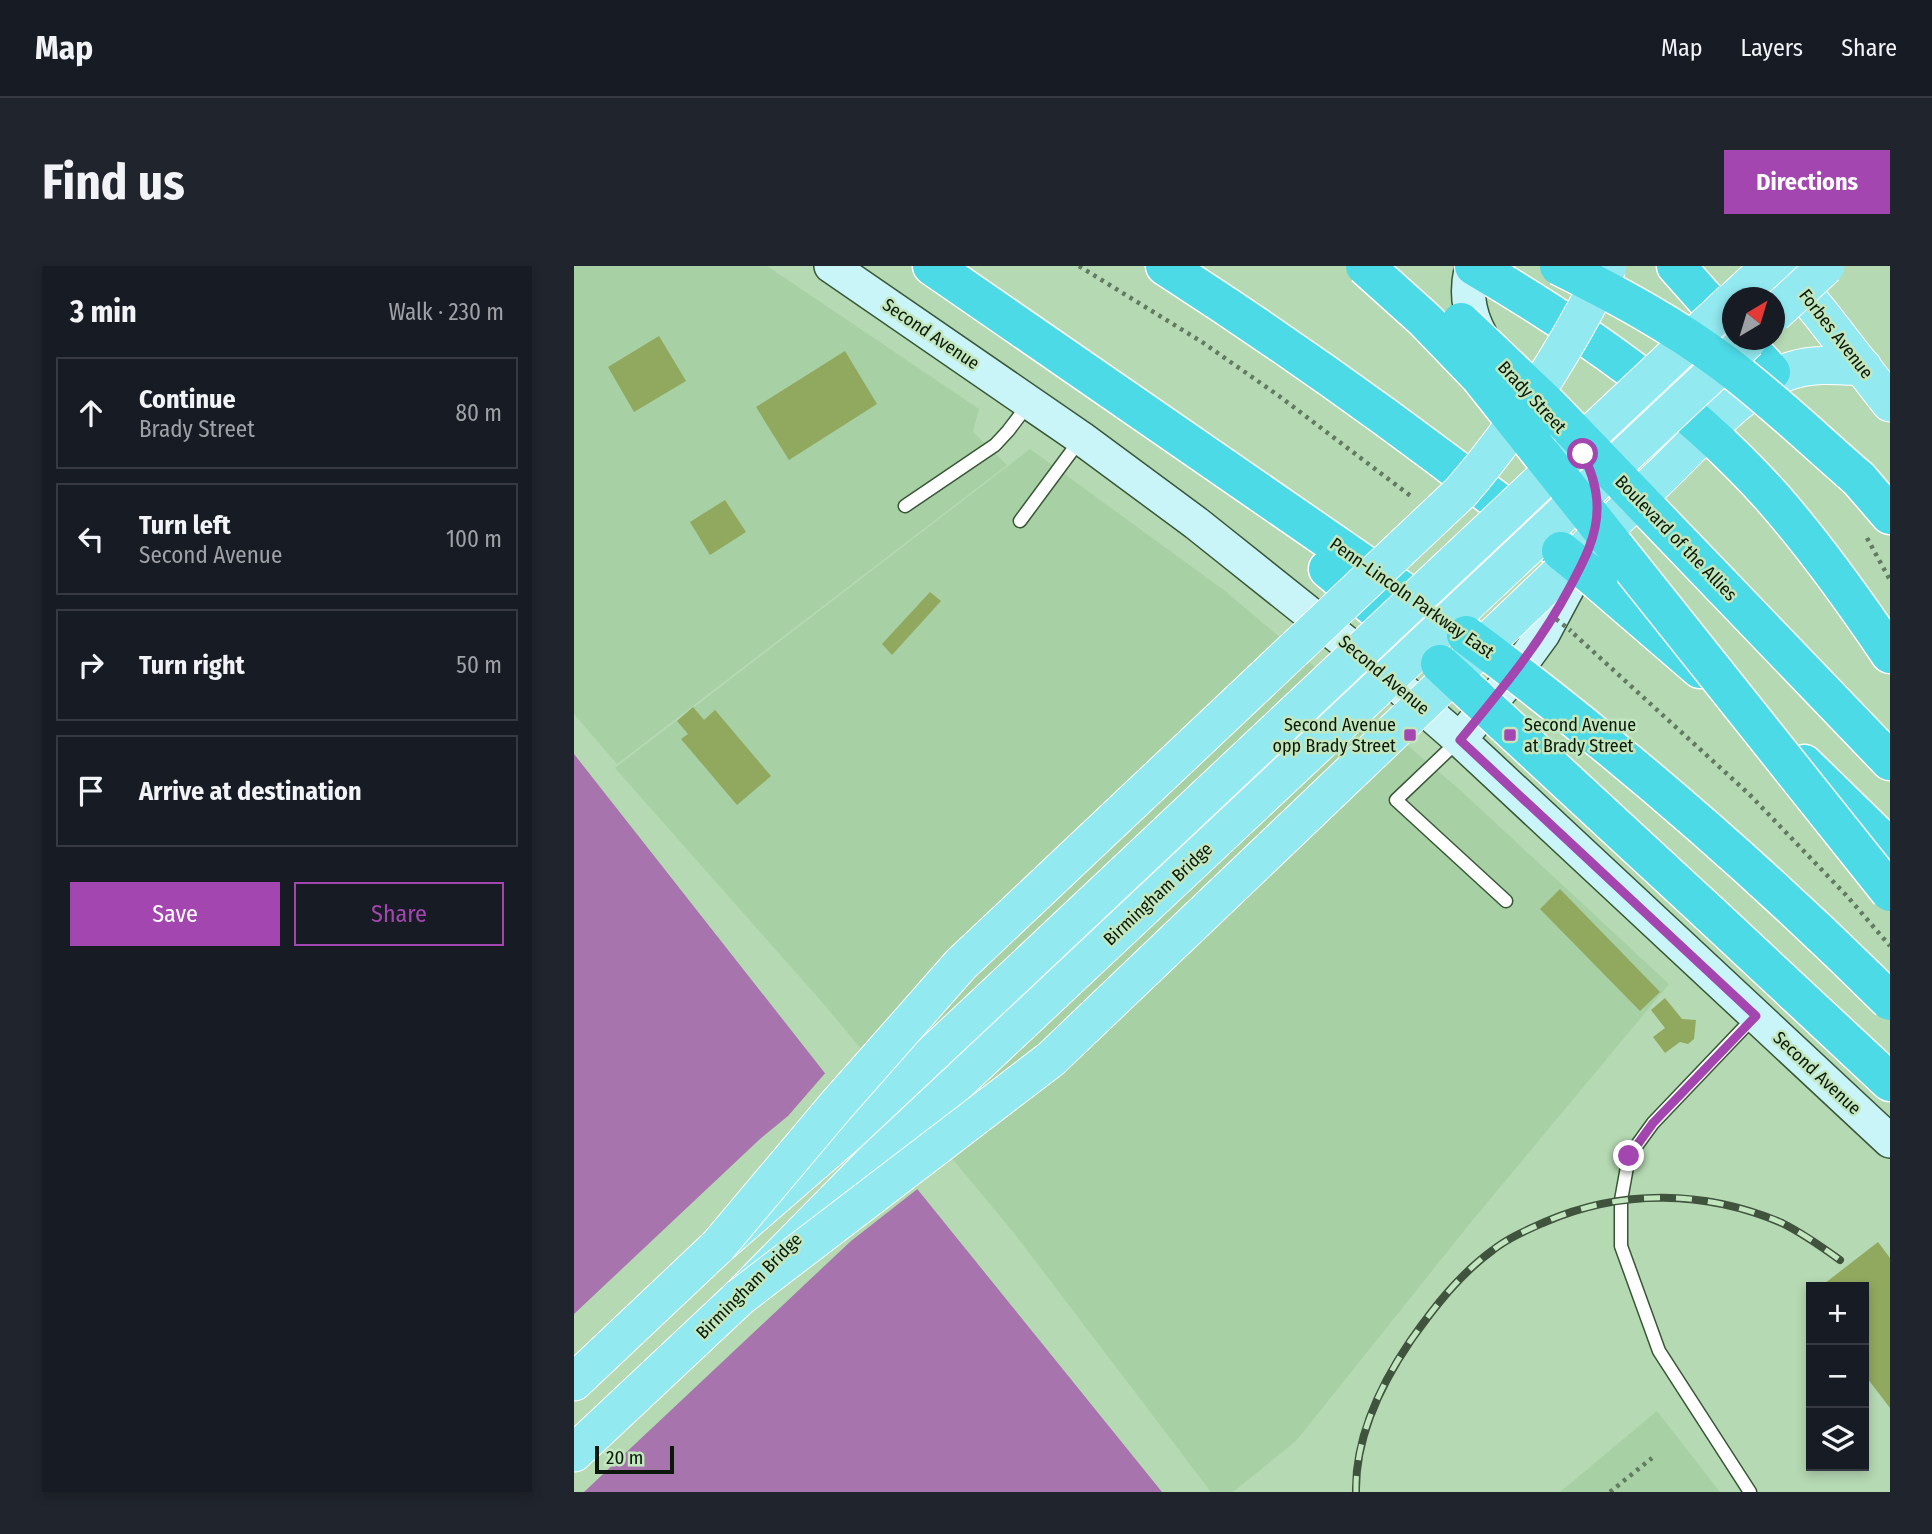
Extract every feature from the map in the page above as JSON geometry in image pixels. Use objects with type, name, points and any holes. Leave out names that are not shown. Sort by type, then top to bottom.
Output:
[{"type":"highway","name":"Penn-Lincoln Parkway East","points":[[932,266],[1466,635],[1556,703],[1686,810],[1768,883],[1890,1001]]},
{"type":"highway","points":[[1165,266],[1269,333],[1368,402],[1598,580],[1753,716],[1890,848]]},
{"type":"highway","points":[[1365,266],[1424,320],[1479,376],[1890,892]]},
{"type":"highway","name":"Boulevard of the Allies","points":[[1391,266],[1448,311],[1550,407],[1890,761]]},
{"type":"highway","points":[[1473,266],[1558,318],[1641,376],[1701,426],[1741,464],[1800,529],[1890,654]]},
{"type":"highway","points":[[1559,266],[1643,309],[1699,345],[1743,378],[1859,480]]},
{"type":"highway","points":[[1676,266],[1722,318]]},
{"type":"highway","points":[[1750,350],[1890,515]]},
{"type":"highway","points":[[1055,352],[1321,564],[1440,664],[1890,1082]]},
{"type":"main road","name":"Second Avenue","points":[[831,266],[1081,438],[1286,593],[1460,740],[1890,1141]]},
{"type":"main road","name":"Brady Street","points":[[1460,740],[1544,634],[1590,547],[1598,507],[1596,487],[1583,454],[1572,439],[1501,366],[1478,333],[1468,300],[1468,283],[1473,266]]},
{"type":"main road","points":[[718,1246],[835,1107],[961,964],[1461,492],[1530,404],[1567,344],[1608,266]]},
{"type":"main road","points":[[1748,287],[1770,266]]},
{"type":"main road","name":"Forbes Avenue","points":[[1781,266],[1890,403]]},
{"type":"main road","points":[[1785,304],[1826,266]]},
{"type":"main road","points":[[574,1381],[718,1246],[848,1133],[1722,310]]},
{"type":"main road","name":"Birmingham Bridge","points":[[574,1453],[740,1297],[874,1161],[1737,350]]},
{"type":"main road","points":[[740,1297],[1051,1059],[1744,398],[1768,381],[1793,370],[1811,366],[1863,367]]},
{"type":"lane","points":[[905,506],[995,445],[1030,402]]},
{"type":"lane","points":[[1020,521],[1081,438]]},
{"type":"lane","points":[[1460,740],[1396,800],[1506,901]]},
{"type":"lane","points":[[1750,1492],[1659,1351],[1621,1246],[1621,1200],[1629,1156],[1653,1123],[1756,1016]]},
{"type":"path","points":[[1079,266],[1224,358],[1351,449],[1420,503]]},
{"type":"path","points":[[1571,631],[1749,794],[1831,879],[1890,946]]},
{"type":"path","points":[[1610,1492],[1652,1458]]},
{"type":"shaded area","points":[[574,266],[767,266],[979,409],[973,432],[1007,465],[617,764],[574,714]]},
{"type":"shaded area","points":[[1030,449],[1225,591],[1459,789],[1669,984],[1471,1222],[1296,1441],[1233,1492],[1211,1492],[1014,1233],[822,1002],[615,768]]},
{"type":"shaded area","points":[[574,754],[872,1133],[1162,1492],[574,1492]]},
{"type":"shaded area","points":[[1657,1411],[1720,1492],[1560,1492]]},
{"type":"pier","points":[[827,1071],[920,1187],[851,1241],[584,1492],[574,1492],[574,1314],[760,1139],[788,1116]]},
{"type":"building","points":[[659,336],[686,381],[634,412],[608,367]]},
{"type":"building","points":[[845,351],[877,404],[789,460],[756,407]]},
{"type":"building","points":[[725,500],[746,532],[710,555],[690,522]]},
{"type":"building","points":[[930,592],[941,601],[892,655],[882,644]]},
{"type":"building","points":[[693,707],[704,720],[715,710],[771,776],[737,805],[681,739],[688,734],[677,721]]},
{"type":"building","points":[[1560,889],[1660,992],[1640,1011],[1540,909]]},
{"type":"building","points":[[1665,998],[1682,1019],[1696,1020],[1694,1039],[1688,1044],[1680,1042],[1665,1053],[1653,1037],[1665,1028],[1651,1010]]},
{"type":"building","points":[[1878,1242],[1890,1258],[1890,1408],[1869,1381],[1869,1282],[1826,1282]]},
{"type":"railway","points":[[1356,1492],[1365,1431],[1380,1393],[1411,1340],[1459,1280],[1481,1259],[1525,1231],[1574,1211],[1603,1204],[1633,1199],[1693,1199],[1753,1212],[1782,1223],[1840,1260]]},
{"type":"place","name":"Second Avenue opp Brady Street","points":[[1410,735]]},
{"type":"place","name":"Second Avenue at Brady Street","points":[[1510,735]]},
{"type":"route","points":[[1583,454],[1596,487],[1598,507],[1590,547],[1544,634],[1460,740],[1756,1016],[1653,1123],[1629,1156]]}]
